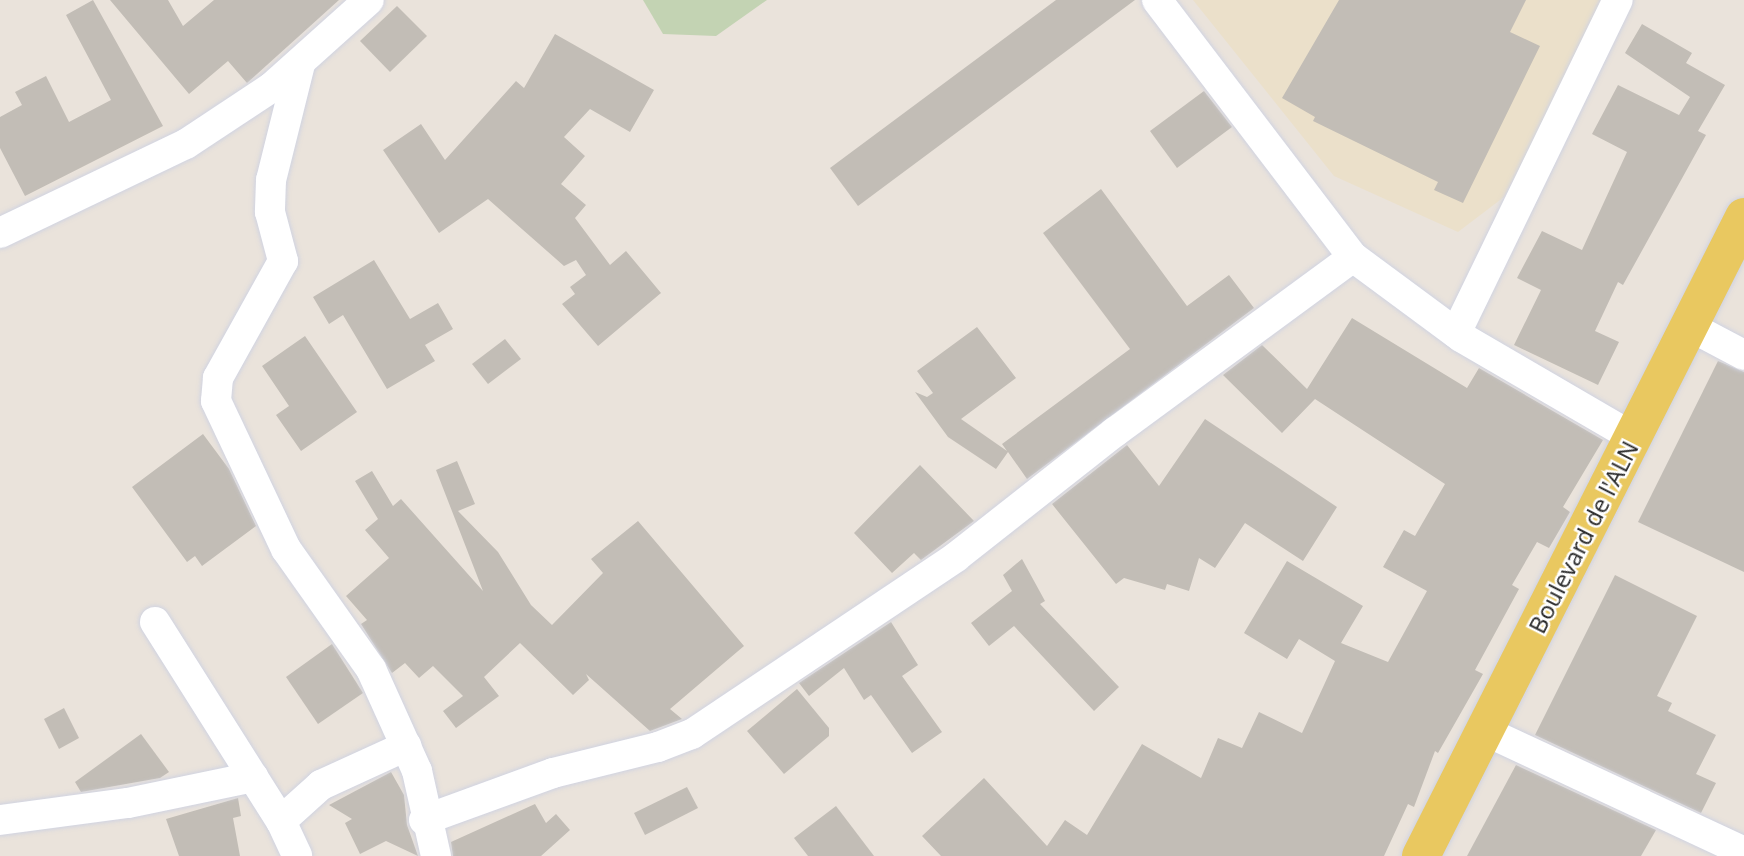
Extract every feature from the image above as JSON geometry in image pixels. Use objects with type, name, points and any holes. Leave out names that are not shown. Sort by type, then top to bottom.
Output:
[{"type":"main road","name":"Boulevard de l'ALN","points":[[1421,856],[1744,218]]},
{"type":"street","points":[[0,233],[186,144],[272,88],[369,0]]},
{"type":"street","points":[[1157,0],[1353,257],[1456,334],[1633,437]]},
{"type":"street","points":[[1456,334],[1618,0]]},
{"type":"street","points":[[300,64],[271,180],[271,212],[283,261],[218,378],[216,401],[286,549],[371,669],[417,771],[424,820],[436,856]]},
{"type":"street","points":[[424,820],[553,773],[658,747],[692,734],[956,557],[1115,432],[1353,257]]},
{"type":"street","points":[[1689,326],[1744,355]]},
{"type":"street","points":[[155,622],[281,821],[297,856]]},
{"type":"street","points":[[1485,731],[1744,852]]},
{"type":"street","points":[[281,821],[321,785],[406,746]]},
{"type":"street","points":[[0,820],[128,803],[253,777]]},
{"type":"shaded area","points":[[1193,0],[1609,0],[1504,197],[1458,232],[1334,176]]},
{"type":"green space","points":[[643,0],[767,0],[716,36],[663,34]]},
{"type":"building","points":[[93,0],[163,126],[25,196],[0,148],[0,117],[22,105],[15,92],[46,76],[69,122],[111,100],[66,15]]},
{"type":"building","points":[[110,0],[168,0],[183,26],[214,0],[339,0],[247,83],[228,61],[189,94]]},
{"type":"building","points":[[1056,0],[1135,0],[858,206],[830,168]]},
{"type":"building","points":[[1339,0],[1526,0],[1510,32],[1540,46],[1463,203],[1434,190],[1438,182],[1313,121],[1315,117],[1282,98]]},
{"type":"building","points":[[397,6],[427,36],[390,72],[360,41]]},
{"type":"building","points":[[1642,24],[1692,53],[1686,63],[1725,85],[1698,131],[1706,135],[1623,285],[1618,282],[1595,331],[1619,342],[1598,385],[1514,345],[1541,290],[1517,278],[1542,231],[1582,250],[1627,152],[1592,134],[1618,85],[1679,115],[1690,97],[1625,53]]},
{"type":"building","points":[[555,34],[654,90],[630,132],[590,109],[564,137],[585,156],[561,184],[586,205],[575,218],[610,265],[626,251],[661,293],[598,346],[562,304],[575,294],[570,287],[586,275],[576,260],[564,266],[488,199],[439,233],[383,150],[421,124],[445,160],[516,81],[524,88]]},
{"type":"building","points":[[1204,91],[1232,127],[1177,168],[1150,131]]},
{"type":"building","points":[[1101,189],[1187,306],[1229,275],[1254,308],[1027,479],[1008,452],[996,469],[948,437],[915,392],[927,397],[933,393],[917,371],[977,327],[1016,378],[961,419],[1007,451],[1002,444],[1130,349],[1043,233]]},
{"type":"building","points":[[374,260],[410,319],[438,303],[453,329],[425,345],[435,361],[387,389],[343,315],[329,324],[313,297]]},
{"type":"building","points":[[1352,318],[1467,388],[1479,368],[1603,440],[1563,507],[1570,512],[1549,548],[1537,542],[1512,585],[1519,589],[1475,670],[1483,674],[1438,753],[1435,751],[1414,807],[1408,804],[1384,856],[941,856],[922,836],[984,778],[1047,846],[1065,820],[1087,835],[1142,744],[1201,778],[1218,738],[1242,748],[1259,712],[1302,733],[1335,661],[1299,639],[1287,659],[1244,633],[1287,561],[1363,606],[1341,643],[1388,662],[1427,591],[1383,567],[1404,530],[1415,536],[1445,484],[1315,399],[1282,433],[1223,375],[1262,345],[1307,389]]},
{"type":"building","points":[[305,336],[357,412],[301,451],[276,415],[289,406],[262,366]]},
{"type":"building","points":[[505,339],[521,359],[488,384],[472,364]]},
{"type":"building","points":[[1718,361],[1744,372],[1744,572],[1638,522]]},
{"type":"building","points":[[1205,419],[1337,507],[1303,561],[1245,523],[1215,568],[1199,558],[1189,591],[1167,584],[1165,590],[1124,578],[1116,584],[1052,504],[1127,445],[1159,486]]},
{"type":"building","points":[[203,434],[229,469],[256,526],[202,566],[195,556],[187,562],[132,487]]},
{"type":"building","points":[[457,461],[475,504],[458,511],[498,552],[531,605],[552,625],[603,573],[591,559],[638,521],[744,646],[670,709],[682,719],[650,731],[586,674],[589,680],[573,695],[520,643],[484,677],[499,696],[456,728],[443,711],[463,696],[433,666],[419,678],[405,663],[392,673],[361,624],[367,620],[346,596],[389,558],[365,530],[378,519],[355,481],[372,471],[393,506],[401,499],[483,591],[436,470]]},
{"type":"building","points":[[920,465],[974,521],[921,560],[914,553],[892,573],[854,533]]},
{"type":"building","points":[[1022,559],[1045,601],[1040,604],[1119,687],[1094,711],[1014,626],[989,646],[971,623],[1012,591],[1003,575]]},
{"type":"building","points":[[1615,575],[1697,616],[1657,696],[1672,703],[1668,711],[1716,735],[1696,774],[1716,783],[1701,813],[1535,735]]},
{"type":"building","points":[[891,622],[918,665],[902,676],[942,732],[912,753],[871,695],[864,700],[844,668],[809,696],[799,683]]},
{"type":"building","points":[[332,644],[363,693],[318,724],[286,677]]},
{"type":"building","points":[[797,689],[829,728],[829,736],[784,774],[747,731]]},
{"type":"building","points":[[64,708],[79,738],[59,749],[44,719]]},
{"type":"building","points":[[141,734],[169,772],[160,778],[81,792],[75,782]]},
{"type":"building","points":[[1516,765],[1656,830],[1641,856],[1467,856]]},
{"type":"building","points":[[391,772],[404,795],[407,825],[418,856],[386,841],[360,854],[345,823],[352,819],[329,805]]},
{"type":"building","points":[[687,787],[698,808],[645,835],[634,813]]},
{"type":"building","points":[[238,798],[241,816],[233,818],[240,856],[179,856],[166,819]]},
{"type":"building","points":[[535,804],[546,823],[556,814],[570,830],[541,856],[453,856],[451,842]]},
{"type":"building","points":[[836,806],[874,856],[808,856],[794,838]]}]
